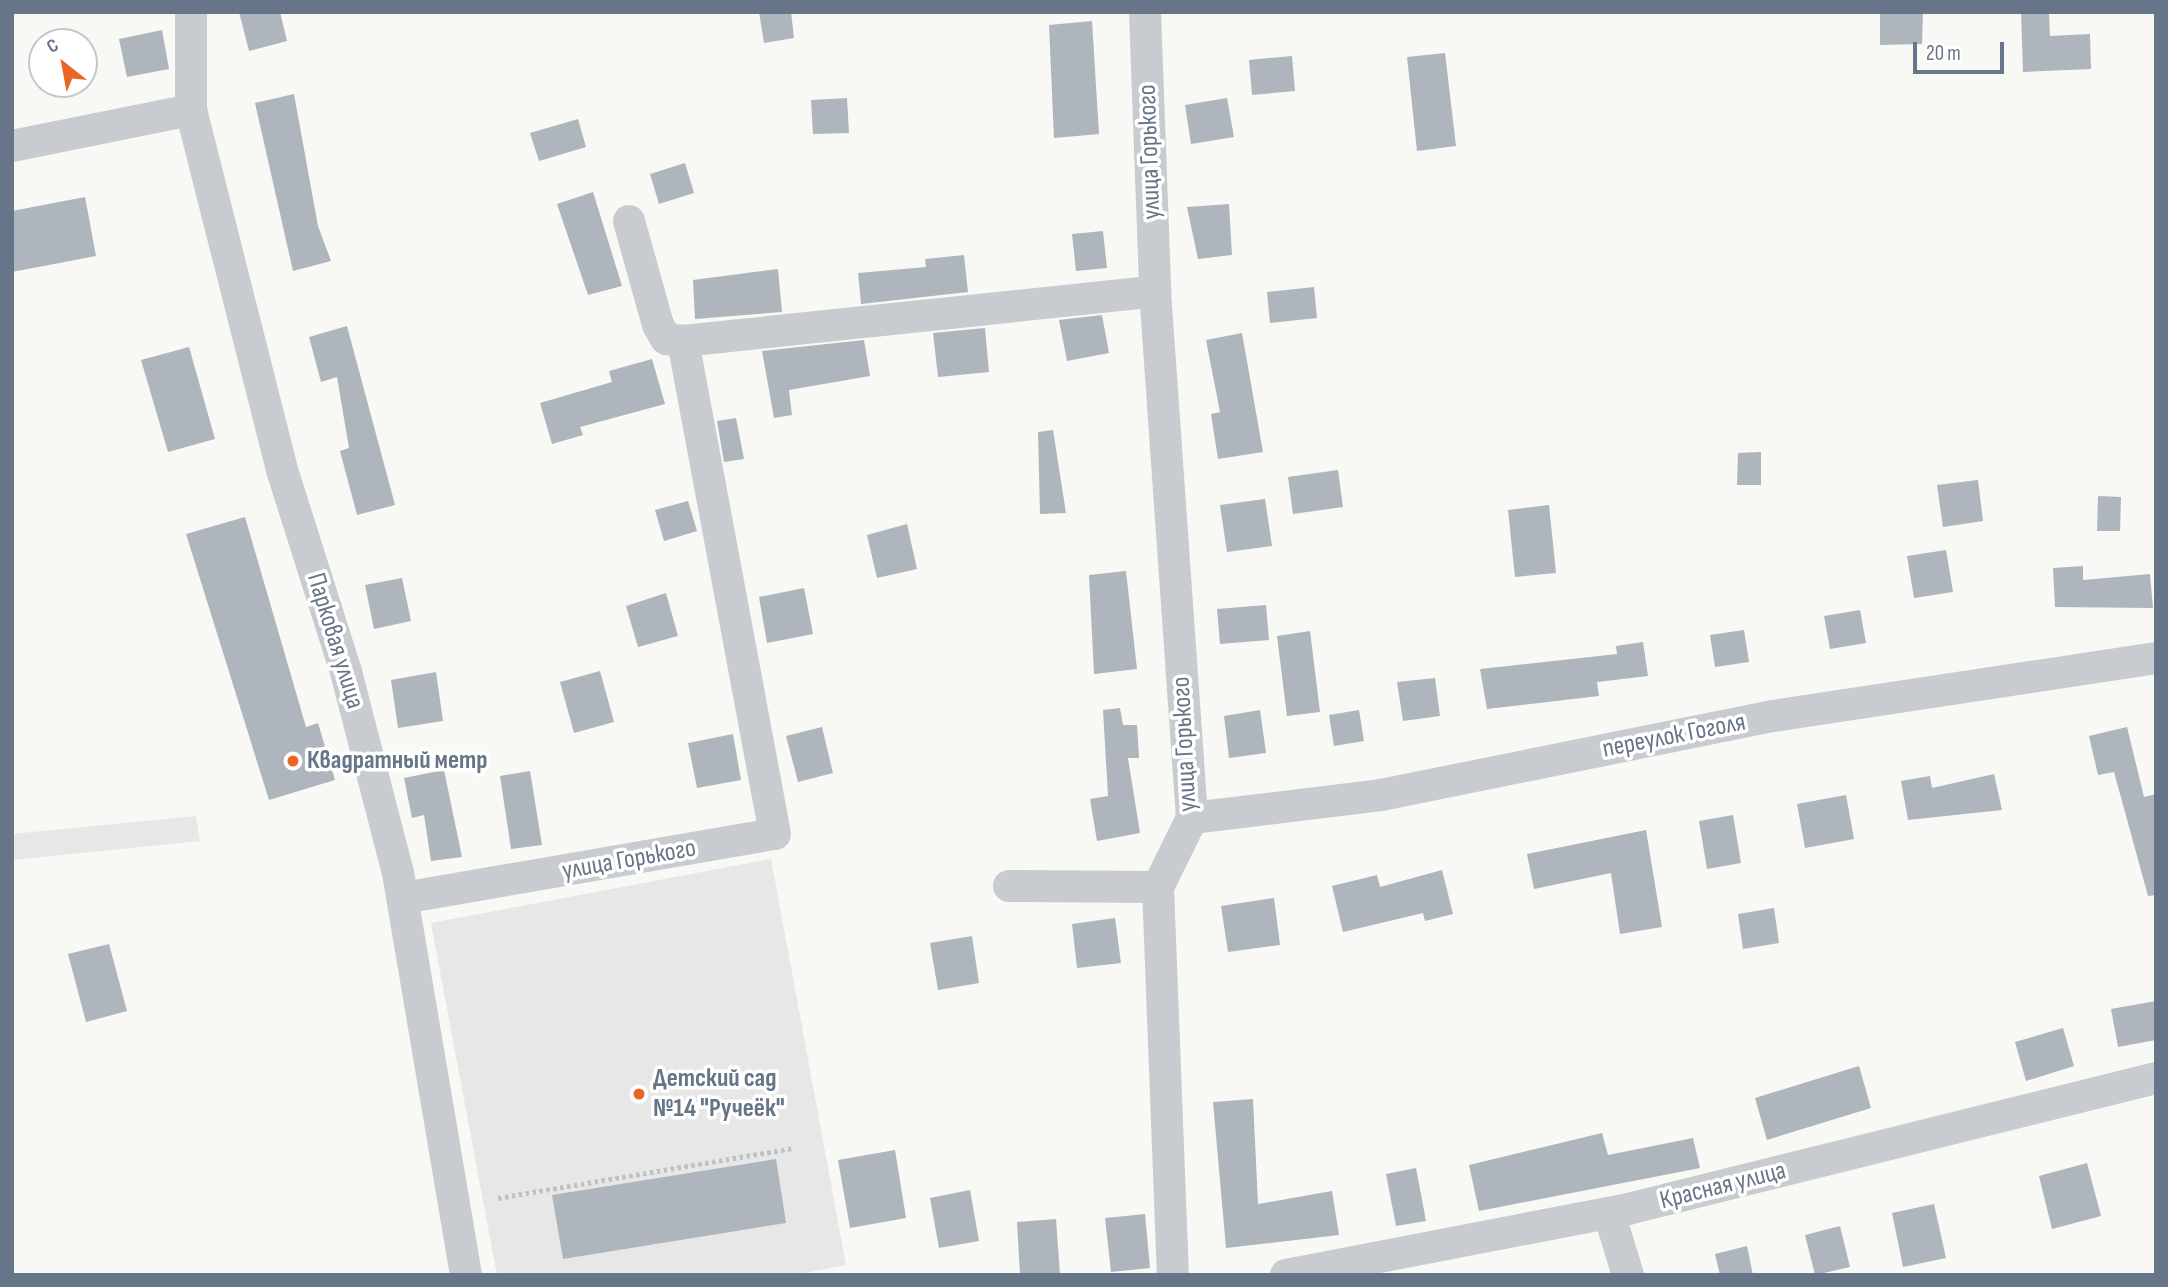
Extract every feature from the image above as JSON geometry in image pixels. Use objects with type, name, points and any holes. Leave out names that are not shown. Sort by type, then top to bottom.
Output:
[{"type":"street","name":"Парковая улица","points":[[191,12],[191,110],[282,470],[346,671],[403,898],[466,1275]]},
{"type":"street","name":"улица Горького","points":[[1145,12],[1156,291],[1192,818],[1158,887],[1173,1275]]},
{"type":"street","points":[[12,146],[191,110]]},
{"type":"street","points":[[628,221],[658,325],[666,339],[683,341],[1156,291]]},
{"type":"street","name":"улица Горького","points":[[403,898],[775,834],[683,341]]},
{"type":"street","name":"переулок Гоголя","points":[[1192,818],[1381,795],[1773,716],[2156,658]]},
{"type":"street","points":[[1009,886],[1158,887]]},
{"type":"street","name":"Красная улица","points":[[1286,1275],[1609,1213],[2156,1078]]},
{"type":"street","points":[[1609,1213],[1628,1275]]},
{"type":"path","points":[[498,1198],[793,1148]]},
{"type":"shaded area","points":[[196,816],[200,841],[12,860],[12,834]]},
{"type":"shaded area","name":"Детский сад №14 \"Ручеёк\"","points":[[771,859],[846,1265],[793,1275],[497,1275],[431,923]]},
{"type":"building","points":[[239,12],[280,12],[287,41],[249,51]]},
{"type":"building","points":[[759,12],[791,12],[794,38],[764,43]]},
{"type":"building","points":[[1880,12],[1923,12],[1922,44],[1880,45]]},
{"type":"building","points":[[2021,12],[2049,12],[2050,36],[2090,34],[2091,69],[2023,72]]},
{"type":"building","points":[[1092,21],[1099,134],[1054,138],[1049,25]]},
{"type":"building","points":[[162,30],[169,69],[127,77],[119,39]]},
{"type":"building","points":[[1445,53],[1456,146],[1417,151],[1407,57]]},
{"type":"building","points":[[1292,56],[1295,91],[1252,95],[1249,60]]},
{"type":"building","points":[[294,94],[318,226],[331,261],[293,271],[255,103]]},
{"type":"building","points":[[847,98],[849,133],[813,134],[811,100]]},
{"type":"building","points":[[1227,98],[1234,137],[1191,144],[1185,105]]},
{"type":"building","points":[[578,119],[586,147],[539,161],[530,133]]},
{"type":"building","points":[[685,163],[694,193],[659,204],[650,174]]},
{"type":"building","points":[[593,192],[622,286],[588,295],[557,204]]},
{"type":"building","points":[[85,197],[96,256],[12,272],[12,211]]},
{"type":"building","points":[[1229,204],[1232,255],[1198,259],[1187,207]]},
{"type":"building","points":[[1103,231],[1107,268],[1076,271],[1072,234]]},
{"type":"building","points":[[964,255],[968,292],[861,304],[858,273],[926,267],[925,259]]},
{"type":"building","points":[[778,269],[782,312],[695,319],[693,280]]},
{"type":"building","points":[[1314,287],[1317,318],[1270,323],[1267,292]]},
{"type":"building","points":[[1102,315],[1109,353],[1067,361],[1059,320]]},
{"type":"building","points":[[347,326],[395,505],[357,515],[340,451],[349,448],[337,377],[321,382],[309,337]]},
{"type":"building","points":[[985,328],[989,372],[938,377],[933,333]]},
{"type":"building","points":[[1242,333],[1263,452],[1218,459],[1211,414],[1220,412],[1206,340]]},
{"type":"building","points":[[864,340],[870,376],[789,390],[792,415],[774,418],[762,351]]},
{"type":"building","points":[[189,347],[215,439],[168,452],[141,360]]},
{"type":"building","points":[[652,359],[665,404],[580,427],[583,435],[552,444],[540,403],[612,382],[609,371]]},
{"type":"building","points":[[736,418],[744,459],[724,462],[717,421]]},
{"type":"building","points":[[1053,430],[1066,513],[1040,514],[1038,432]]},
{"type":"building","points":[[1761,452],[1761,485],[1737,485],[1738,453]]},
{"type":"building","points":[[1338,470],[1343,507],[1293,514],[1288,477]]},
{"type":"building","points":[[1978,480],[1983,521],[1943,527],[1937,485]]},
{"type":"building","points":[[2098,496],[2121,497],[2120,531],[2097,531]]},
{"type":"building","points":[[1265,499],[1272,546],[1227,552],[1220,505]]},
{"type":"building","points":[[688,501],[697,531],[664,541],[655,510]]},
{"type":"building","points":[[1549,505],[1556,573],[1515,577],[1508,510]]},
{"type":"building","points":[[245,517],[306,727],[318,723],[335,780],[269,800],[186,534]]},
{"type":"building","points":[[907,524],[917,569],[877,578],[867,535]]},
{"type":"building","points":[[1946,550],[1953,592],[1914,598],[1907,556]]},
{"type":"building","points":[[2083,566],[2083,580],[2150,574],[2153,608],[2055,607],[2053,568]]},
{"type":"building","points":[[1126,571],[1137,669],[1094,674],[1089,575]]},
{"type":"building","points":[[402,578],[411,621],[374,629],[365,585]]},
{"type":"building","points":[[804,588],[813,634],[767,643],[759,597]]},
{"type":"building","points":[[666,593],[678,636],[638,647],[626,606]]},
{"type":"building","points":[[1266,605],[1269,640],[1220,644],[1217,609]]},
{"type":"building","points":[[1860,610],[1866,643],[1830,649],[1824,616]]},
{"type":"building","points":[[1744,630],[1749,662],[1715,667],[1710,635]]},
{"type":"building","points":[[1310,631],[1320,712],[1287,716],[1277,636]]},
{"type":"building","points":[[1643,642],[1648,676],[1597,682],[1599,696],[1487,709],[1480,669],[1617,654],[1616,646]]},
{"type":"building","points":[[600,671],[614,722],[574,733],[560,682]]},
{"type":"building","points":[[436,672],[443,721],[398,728],[391,680]]},
{"type":"building","points":[[1435,678],[1440,716],[1403,721],[1397,682]]},
{"type":"building","points":[[1120,708],[1123,725],[1137,725],[1139,758],[1128,758],[1140,833],[1097,841],[1090,799],[1108,796],[1103,710]]},
{"type":"building","points":[[1260,710],[1266,753],[1229,758],[1224,716]]},
{"type":"building","points":[[1359,710],[1364,741],[1334,746],[1329,715]]},
{"type":"building","points":[[822,727],[833,773],[798,782],[786,736]]},
{"type":"building","points":[[2127,727],[2144,797],[2156,794],[2156,895],[2148,896],[2114,772],[2098,775],[2089,736]]},
{"type":"building","points":[[733,734],[741,780],[697,788],[688,743]]},
{"type":"building","points":[[444,770],[462,857],[431,861],[424,815],[412,818],[404,778]]},
{"type":"building","points":[[530,771],[542,845],[511,849],[500,776]]},
{"type":"building","points":[[1994,774],[2002,810],[1908,820],[1901,781],[1930,776],[1932,788]]},
{"type":"building","points":[[1846,795],[1854,839],[1805,848],[1797,804]]},
{"type":"building","points":[[1733,815],[1741,863],[1707,869],[1699,821]]},
{"type":"building","points":[[1646,830],[1662,927],[1620,934],[1611,873],[1534,889],[1527,854]]},
{"type":"building","points":[[1442,870],[1453,914],[1425,921],[1423,913],[1343,932],[1332,886],[1377,875],[1380,887]]},
{"type":"building","points":[[1274,898],[1280,945],[1228,952],[1221,906]]},
{"type":"building","points":[[1774,908],[1779,943],[1743,949],[1738,914]]},
{"type":"building","points":[[1115,918],[1121,963],[1077,968],[1072,924]]},
{"type":"building","points":[[972,936],[979,983],[938,990],[930,943]]},
{"type":"building","points":[[109,944],[127,1011],[86,1022],[68,954]]},
{"type":"building","points":[[2156,1001],[2156,1040],[2118,1047],[2111,1009]]},
{"type":"building","points":[[2063,1028],[2074,1066],[2026,1081],[2015,1042]]},
{"type":"building","points":[[1859,1066],[1871,1108],[1767,1140],[1755,1098]]},
{"type":"building","points":[[1253,1099],[1258,1204],[1332,1191],[1339,1235],[1226,1248],[1213,1102]]},
{"type":"building","points":[[1602,1133],[1608,1155],[1693,1138],[1700,1168],[1479,1211],[1469,1165]]},
{"type":"building","points":[[895,1150],[906,1218],[850,1228],[838,1160]]},
{"type":"building","points":[[776,1159],[786,1223],[563,1259],[552,1195]]},
{"type":"building","points":[[2087,1163],[2101,1216],[2052,1229],[2039,1176]]},
{"type":"building","points":[[1416,1168],[1426,1221],[1396,1226],[1386,1174]]},
{"type":"building","points":[[970,1190],[979,1241],[939,1248],[930,1198]]},
{"type":"building","points":[[1934,1204],[1946,1258],[1903,1267],[1892,1213]]},
{"type":"building","points":[[1145,1214],[1150,1268],[1111,1272],[1105,1218]]},
{"type":"building","points":[[1056,1219],[1060,1275],[1020,1275],[1017,1222]]},
{"type":"building","points":[[1840,1226],[1850,1267],[1815,1275],[1805,1235]]},
{"type":"building","points":[[1747,1246],[1753,1275],[1720,1275],[1715,1254]]},
{"type":"place","name":"Квадратный метр","points":[[293,761]]},
{"type":"place","name":"Детский сад №14 \"Ручеёк\"","points":[[639,1094]]}]
